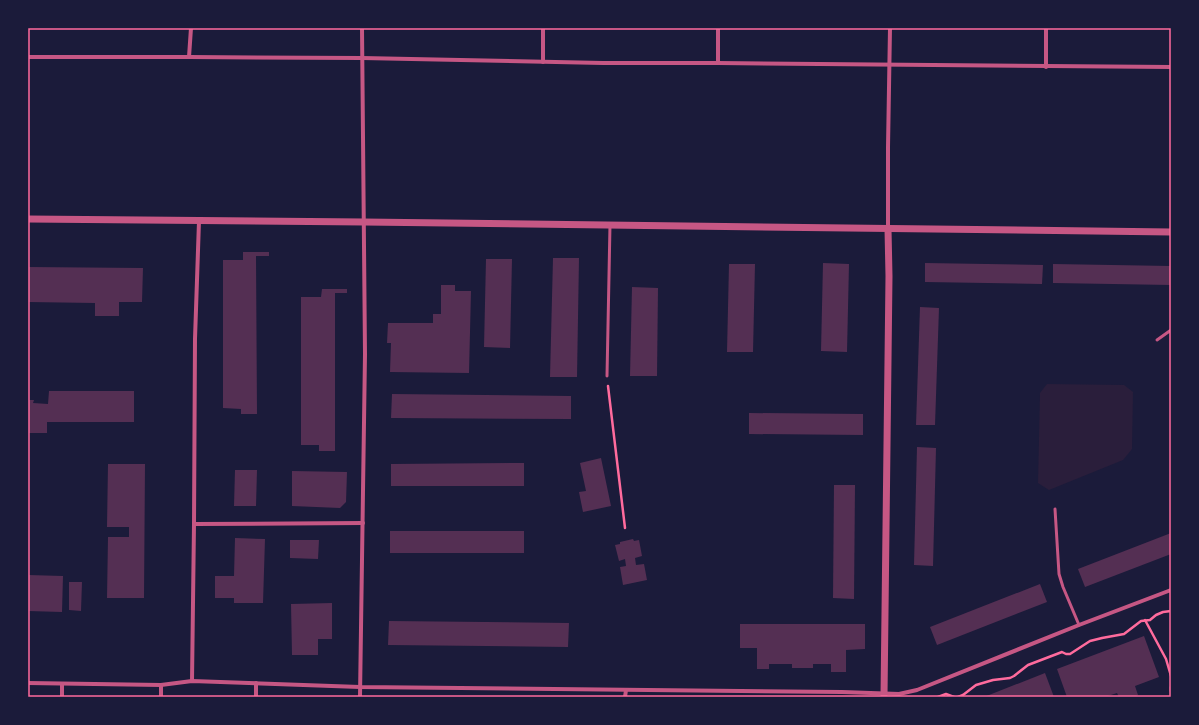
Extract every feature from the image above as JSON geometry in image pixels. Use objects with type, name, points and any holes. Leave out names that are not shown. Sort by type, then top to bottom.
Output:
[{"type":"street","points":[[189,57],[191,28]]},
{"type":"street","points":[[360,697],[366,354],[362,28]]},
{"type":"street","points":[[543,28],[543,62]]},
{"type":"street","points":[[718,28],[718,63]]},
{"type":"street","points":[[884,695],[889,276],[888,147],[890,28]]},
{"type":"street","points":[[1046,28],[1046,67]]},
{"type":"street","points":[[28,57],[362,58],[603,63],[1171,67]]},
{"type":"street","points":[[28,219],[1171,232]]},
{"type":"street","points":[[192,681],[194,339],[199,221]]},
{"type":"street","points":[[194,524],[363,522]]},
{"type":"street","points":[[28,683],[161,685],[192,681],[360,687],[842,692],[884,695],[899,694],[917,690],[1171,590]]},
{"type":"street","points":[[256,683],[256,697]]},
{"type":"street","points":[[62,684],[62,697]]},
{"type":"street","points":[[161,685],[161,697]]},
{"type":"street","points":[[625,697],[626,690]]},
{"type":"lane","points":[[607,376],[610,225]]},
{"type":"lane","points":[[1157,340],[1171,330]]},
{"type":"lane","points":[[1055,509],[1059,574],[1079,625]]},
{"type":"path","points":[[607,376],[625,528]]},
{"type":"path","points":[[958,697],[976,685],[993,680],[1010,678],[1028,665],[1062,652],[1070,654],[1090,642],[1124,634],[1141,621],[1150,620],[1156,615],[1171,610]]},
{"type":"path","points":[[1145,620],[1166,659],[1171,676]]},
{"type":"path","points":[[938,697],[946,694],[954,697]]},
{"type":"shaded area","points":[[1047,384],[1124,385],[1133,392],[1132,449],[1123,460],[1049,490],[1038,483],[1040,393]]},
{"type":"building","points":[[243,252],[269,252],[269,256],[256,256],[257,414],[241,414],[241,409],[223,408],[223,260],[243,260]]},
{"type":"building","points":[[553,258],[579,258],[577,377],[550,377]]},
{"type":"building","points":[[486,259],[512,259],[510,348],[484,347]]},
{"type":"building","points":[[823,263],[849,264],[847,352],[821,351]]},
{"type":"building","points":[[925,263],[1043,265],[1042,284],[925,282]]},
{"type":"building","points":[[729,264],[755,264],[753,352],[727,352]]},
{"type":"building","points":[[1053,264],[1171,266],[1171,285],[1053,283]]},
{"type":"building","points":[[28,267],[143,268],[142,302],[119,302],[119,316],[95,316],[95,303],[28,302]]},
{"type":"building","points":[[441,285],[455,285],[455,291],[471,291],[469,373],[390,372],[391,343],[387,343],[388,323],[433,323],[433,314],[441,314]]},
{"type":"building","points":[[632,287],[658,288],[657,376],[630,376]]},
{"type":"building","points":[[322,289],[347,289],[347,293],[335,293],[335,451],[319,451],[319,445],[301,445],[301,297],[321,297]]},
{"type":"building","points":[[920,307],[939,308],[935,425],[916,425]]},
{"type":"building","points":[[49,391],[134,391],[134,422],[47,422],[47,433],[28,433],[28,400],[34,400],[33,403],[48,404]]},
{"type":"building","points":[[392,394],[571,396],[571,419],[391,418]]},
{"type":"building","points":[[749,413],[863,414],[863,435],[749,434]]},
{"type":"building","points":[[917,447],[936,448],[933,566],[914,565]]},
{"type":"building","points":[[601,458],[611,506],[583,512],[579,492],[586,491],[580,463]]},
{"type":"building","points":[[524,463],[524,486],[391,486],[391,464]]},
{"type":"building","points":[[108,464],[145,464],[144,598],[107,598],[108,537],[129,537],[129,527],[107,527]]},
{"type":"building","points":[[235,470],[257,470],[256,506],[234,506]]},
{"type":"building","points":[[292,471],[347,472],[346,502],[340,508],[292,506]]},
{"type":"building","points":[[834,485],[855,485],[854,599],[833,598]]},
{"type":"building","points":[[390,531],[524,531],[524,553],[390,553]]},
{"type":"building","points":[[1171,533],[1171,554],[1085,587],[1078,569]]},
{"type":"building","points":[[235,538],[265,539],[263,603],[234,603],[234,598],[215,598],[215,576],[234,576]]},
{"type":"building","points":[[633,539],[634,541],[639,540],[642,556],[635,558],[636,565],[644,564],[647,580],[623,585],[620,567],[626,566],[625,559],[619,561],[615,545],[620,544],[620,542]]},
{"type":"building","points":[[290,540],[319,540],[318,559],[290,558]]},
{"type":"building","points":[[28,575],[63,576],[62,612],[28,611]]},
{"type":"building","points":[[69,582],[82,582],[81,611],[69,610]]},
{"type":"building","points":[[1040,584],[1047,602],[937,645],[930,627]]},
{"type":"building","points":[[332,603],[332,639],[318,639],[318,655],[292,655],[291,604]]},
{"type":"building","points":[[389,621],[569,623],[568,647],[388,645]]},
{"type":"building","points":[[740,624],[865,624],[865,649],[846,650],[846,672],[831,672],[831,664],[813,664],[813,668],[792,668],[792,664],[769,664],[769,669],[757,669],[757,648],[740,648]]},
{"type":"building","points":[[1144,636],[1159,677],[1135,686],[1138,695],[1134,697],[1119,697],[1117,693],[1105,697],[1067,697],[1057,669]]},
{"type":"building","points":[[1045,673],[1054,697],[984,697]]}]
